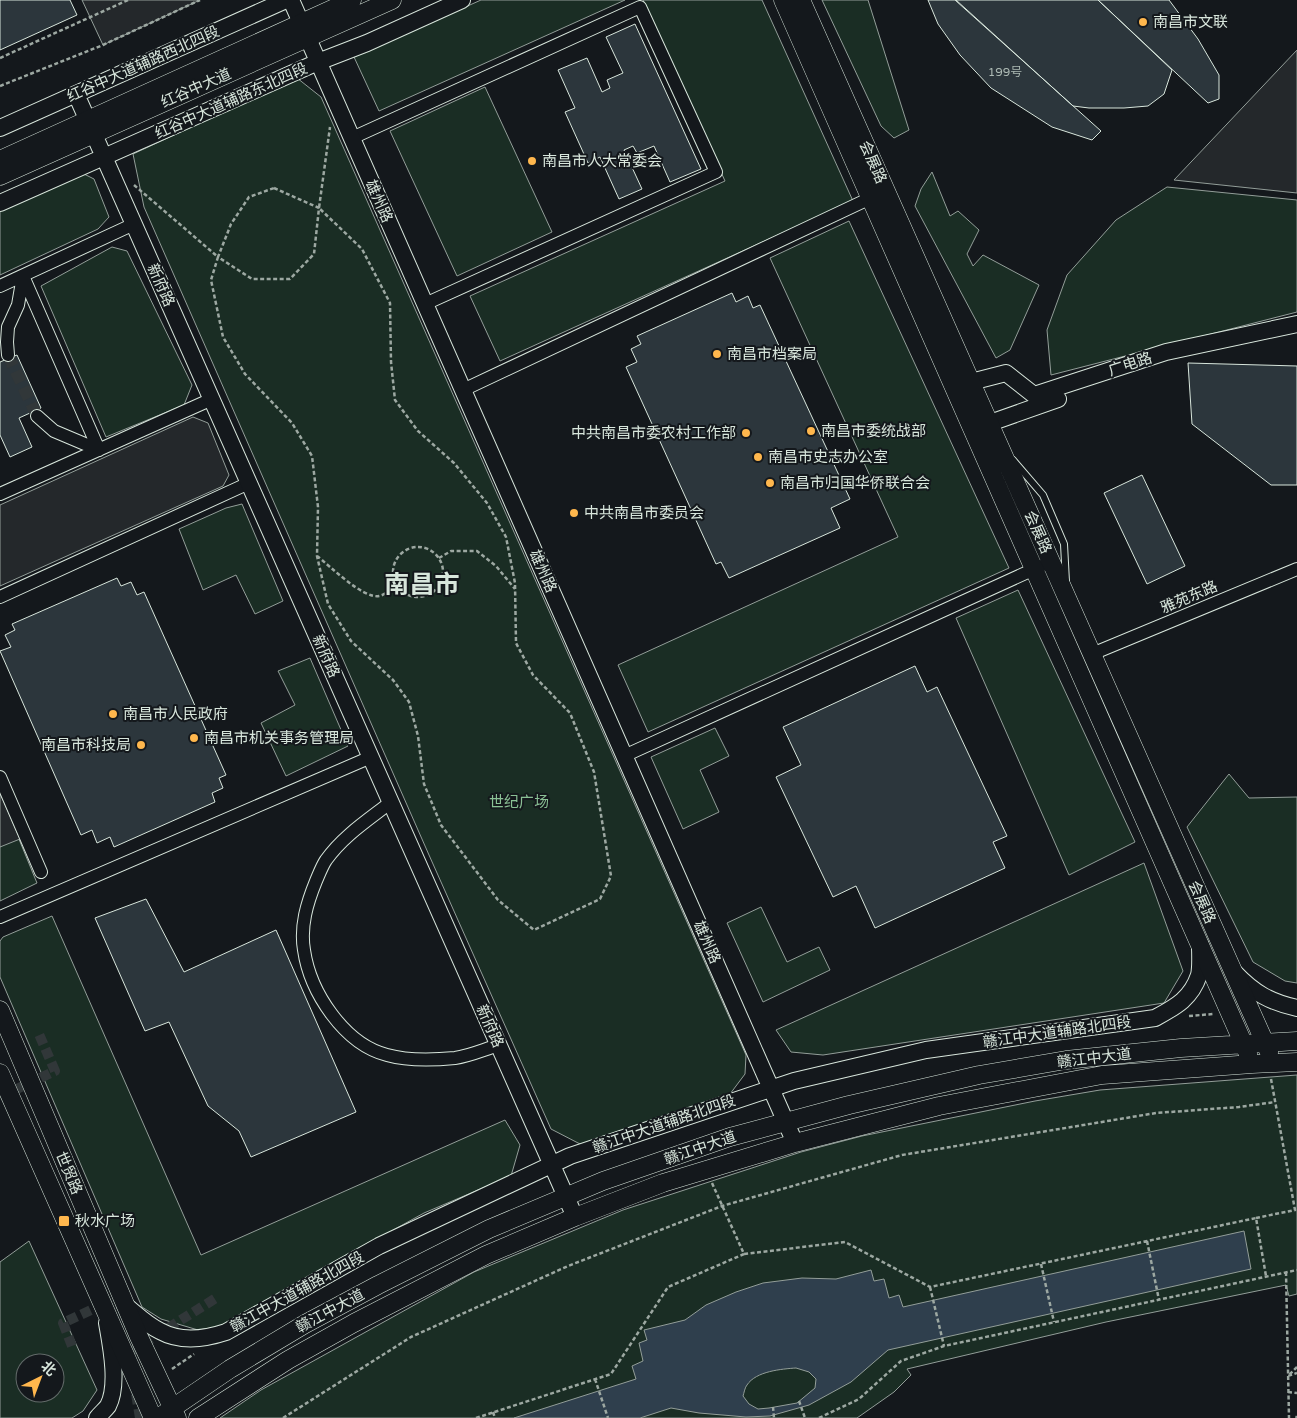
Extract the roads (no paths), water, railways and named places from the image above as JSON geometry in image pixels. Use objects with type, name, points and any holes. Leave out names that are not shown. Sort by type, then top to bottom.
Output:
[{"type":"main road","name":"红谷中大道","points":[[304,30],[352,0]]},
{"type":"main road","name":"红谷中大道","points":[[0,176],[91,127],[304,30],[392,0]]},
{"type":"main road","name":"会展路","points":[[783,0],[971,382],[1265,1042],[1272,1070]]},
{"type":"main road","name":"会展路","points":[[801,0],[878,194],[1034,569],[1252,1064]]},
{"type":"main road","name":"红谷中大道","points":[[0,160],[91,127]]},
{"type":"main road","name":"世贸路","points":[[0,1010],[125,1304],[169,1415]]},
{"type":"main road","name":"赣江中大道","points":[[169,1415],[230,1369],[305,1324],[378,1285],[489,1230],[566,1196],[603,1181],[730,1137],[849,1105],[979,1075],[1066,1060],[1181,1048],[1297,1041]]},
{"type":"main road","name":"赣江中大道","points":[[198,1418],[288,1360],[354,1323],[486,1255],[575,1217],[663,1183],[795,1143],[939,1106],[1102,1075],[1252,1064],[1272,1070],[1297,1062]]},
{"type":"main road","name":"世贸路","points":[[0,1073],[154,1418]]},
{"type":"street","name":"红谷中大道辅路西北四段","points":[[0,128],[286,0]]},
{"type":"street","name":"雄州路","points":[[291,0],[795,1143]]},
{"type":"street","name":"红谷中大道辅路东北四段","points":[[0,203],[462,0]]},
{"type":"street","points":[[352,138],[640,7],[716,172],[425,304]]},
{"type":"street","name":"新府路","points":[[76,94],[575,1217]]},
{"type":"street","points":[[463,390],[878,194]]},
{"type":"street","points":[[0,286],[134,224]]},
{"type":"street","points":[[8,355],[8,327],[18,304],[23,276]]},
{"type":"street","points":[[23,276],[99,450]]},
{"type":"street","name":"广电路","points":[[971,382],[1006,373],[1034,395],[1166,352],[1297,324]]},
{"type":"street","name":"广电路","points":[[990,424],[1165,360],[1297,331]]},
{"type":"street","points":[[0,494],[212,399]]},
{"type":"street","points":[[37,416],[54,431],[99,450]]},
{"type":"street","points":[[0,597],[249,483]]},
{"type":"street","points":[[624,756],[1051,562]]},
{"type":"street","name":"雅苑东路","points":[[1092,654],[1297,569]]},
{"type":"street","points":[[0,917],[371,756]]},
{"type":"street","points":[[0,777],[41,872]]},
{"type":"street","points":[[391,802],[341,841],[325,862],[306,908],[304,949],[309,973],[319,994],[337,1022],[360,1043],[386,1055],[418,1059],[456,1058],[499,1045]]},
{"type":"street","name":"赣江中大道辅路北四段","points":[[125,1304],[146,1323],[161,1332],[181,1338],[210,1337],[226,1332],[379,1246],[552,1164],[570,1156],[771,1088],[926,1050],[1155,1018],[1178,1005],[1189,994],[1199,974],[1200,944]]},
{"type":"street","points":[[1233,971],[1247,985],[1263,996],[1279,1004],[1297,1008]]},
{"type":"street","points":[[97,1418],[107,1407],[112,1392],[113,1358],[104,1306]]},
{"type":"lane","points":[[998,442],[1043,495],[1064,544],[1067,596]]},
{"type":"water","points":[[1244,1231],[1251,1269],[888,1350],[851,1382],[809,1405],[770,1416],[746,1417],[699,1413],[671,1408],[640,1418],[514,1418],[636,1379],[632,1366],[643,1361],[639,1343],[647,1340],[644,1330],[685,1320],[706,1305],[763,1283],[802,1278],[836,1279],[871,1270],[874,1281],[884,1279],[889,1298],[899,1295],[903,1307]],"holes":[[[796,1368],[809,1372],[816,1379],[815,1388],[797,1403],[758,1409],[749,1404],[743,1396],[746,1386],[751,1380],[763,1374]]]},
{"type":"tunnel","points":[[8,355],[37,416]]},
{"type":"tunnel","points":[[0,1097],[55,1071],[38,1032]]},
{"type":"tunnel","points":[[130,1352],[216,1298]]},
{"type":"tunnel","points":[[72,1346],[63,1323],[106,1303]]},
{"type":"tunnel","points":[[136,1394],[140,1418]]},
{"type":"place","name":"南昌市文联","points":[[1143,22]]},
{"type":"place","name":"南昌市人大常委会","points":[[532,161]]},
{"type":"place","name":"南昌市档案局","points":[[717,354]]},
{"type":"place","name":"南昌市委统战部","points":[[811,431]]},
{"type":"place","name":"中共南昌市委农村工作部","points":[[746,433]]},
{"type":"place","name":"南昌市史志办公室","points":[[758,457]]},
{"type":"place","name":"南昌市归国华侨联合会","points":[[770,483]]},
{"type":"place","name":"中共南昌市委员会","points":[[574,513]]},
{"type":"place","name":"南昌市人民政府","points":[[113,714]]},
{"type":"place","name":"南昌市机关事务管理局","points":[[194,738]]},
{"type":"place","name":"南昌市科技局","points":[[141,745]]},
{"type":"place","name":"秋水广场","points":[[64,1221]]},
{"type":"district","name":"南昌市","points":[[422,585]]},
{"type":"park label","name":"世纪广场","points":[[519,802]]}]
